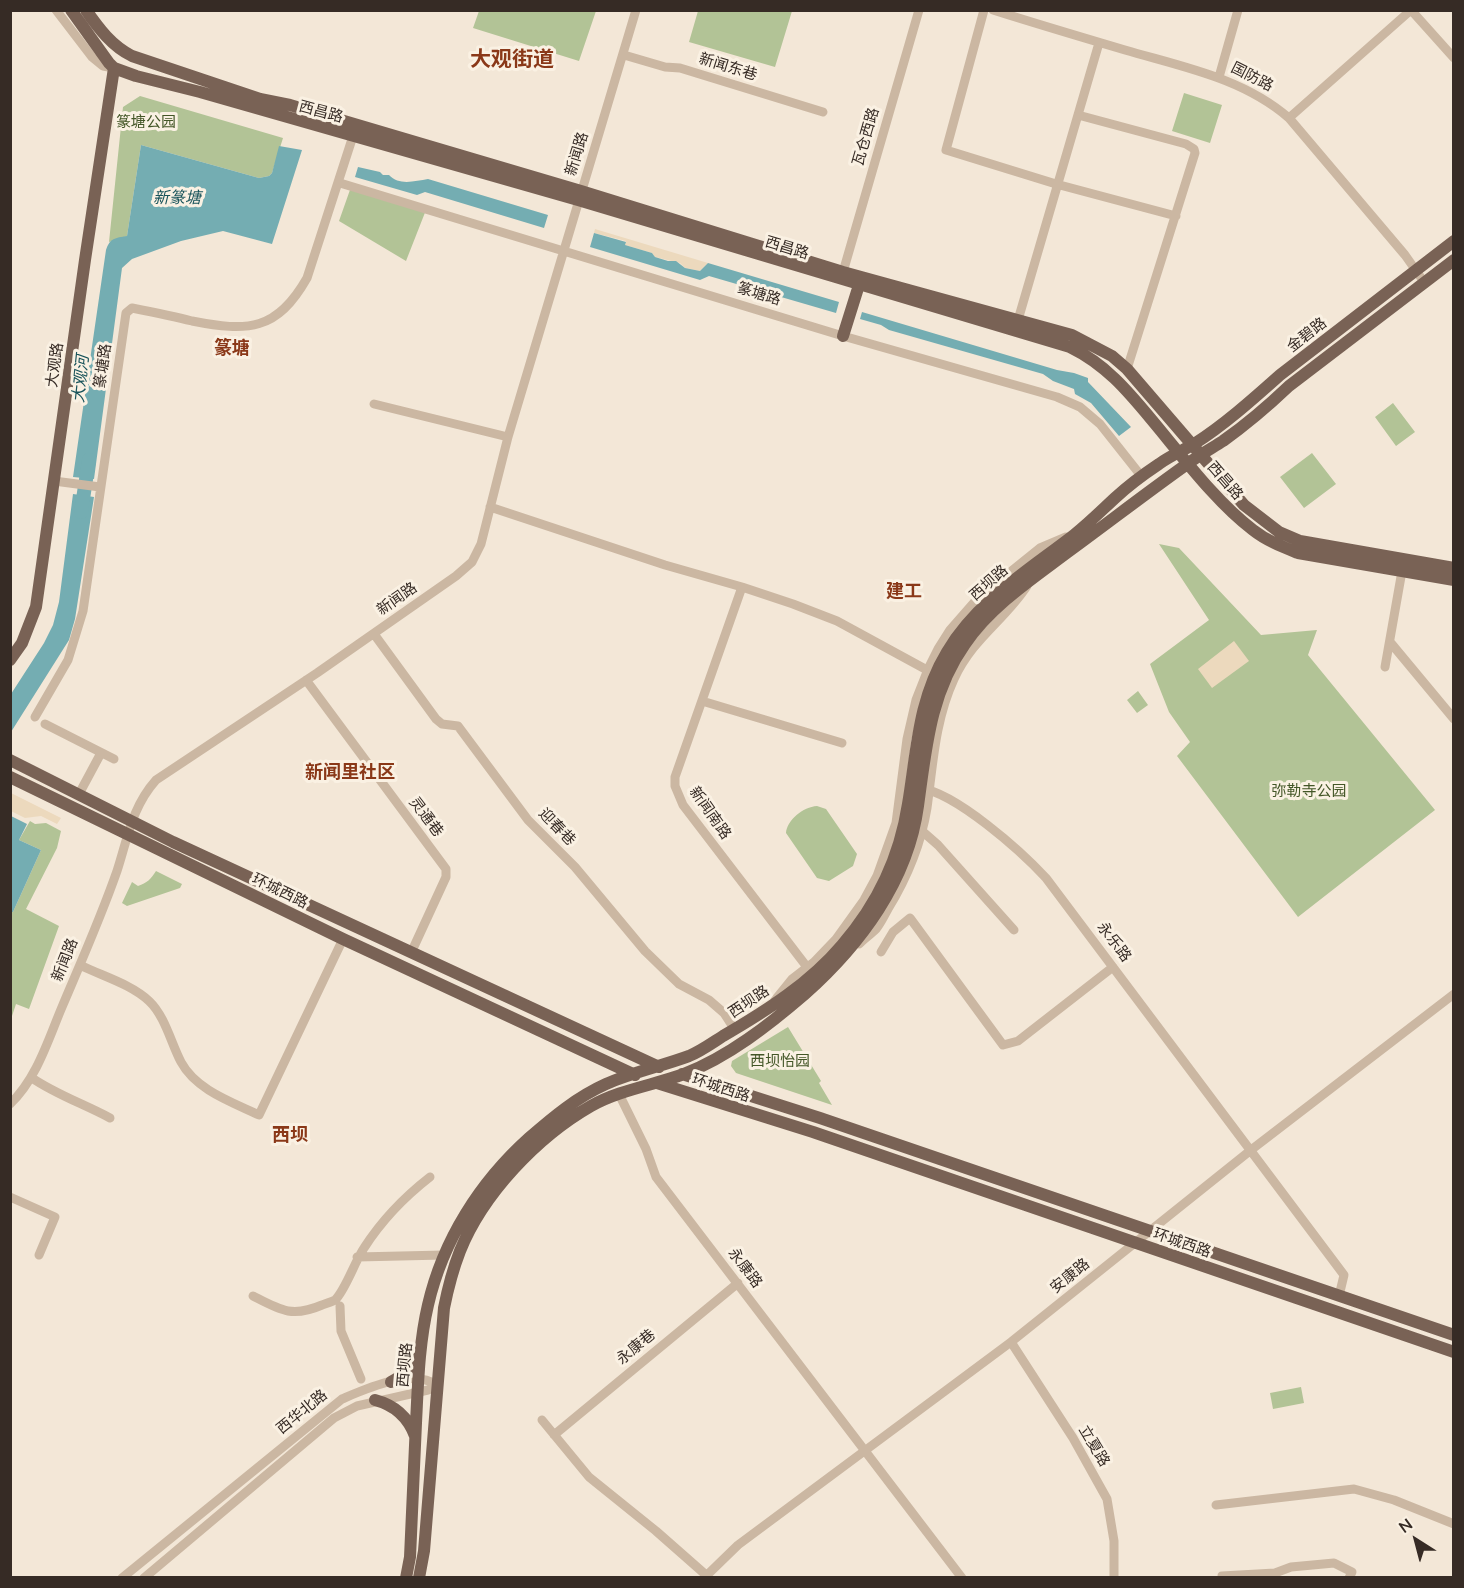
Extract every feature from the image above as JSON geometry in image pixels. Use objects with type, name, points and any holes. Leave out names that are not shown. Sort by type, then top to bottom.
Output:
[{"type":"main road","points":[[71,10],[102,55],[114,68]]},
{"type":"main road","name":"西昌路","points":[[86,10],[108,39],[132,56],[260,99],[290,105],[859,285],[1070,347],[1089,356],[1121,383],[1231,511],[1255,532],[1298,553],[1454,580]]},
{"type":"main road","name":"西昌路","points":[[114,68],[354,136],[580,196],[1072,335],[1112,356],[1127,369],[1244,505],[1279,532],[1300,541],[1454,568]]},
{"type":"main road","name":"大观路","points":[[10,660],[22,643],[36,607],[114,68]]},
{"type":"main road","name":"金碧路","points":[[1189,463],[1197,449],[1415,269],[1454,241]]},
{"type":"main road","name":"金碧路","points":[[1179,452],[1222,442],[1267,407],[1289,386],[1454,260]]},
{"type":"main road","points":[[843,336],[859,285]]},
{"type":"main road","name":"西坝路","points":[[406,1578],[410,1557],[417,1392],[428,1306],[444,1255],[468,1209],[512,1153],[550,1120],[584,1095],[631,1074],[693,1054],[735,1030],[769,1008],[820,969],[843,945],[872,905],[886,879],[904,825],[916,741],[925,702],[937,670],[957,636],[984,605],[1003,589],[1077,533],[1116,497],[1179,452]]},
{"type":"main road","name":"西坝路","points":[[419,1578],[425,1540],[444,1308],[460,1250],[490,1197],[551,1134],[593,1105],[708,1064],[744,1041],[803,996],[841,959],[869,925],[896,880],[914,829],[924,789],[931,720],[940,690],[966,642],[992,613],[1031,580],[1189,463]]},
{"type":"main road","name":"环城西路","points":[[10,760],[173,842],[658,1067],[820,1118],[1454,1335]]},
{"type":"main road","name":"环城西路","points":[[10,777],[343,939],[631,1074],[813,1132],[1454,1352]]},
{"type":"main road","points":[[392,1382],[410,1371],[418,1359],[422,1346]]},
{"type":"main road","points":[[375,1400],[388,1404],[399,1412],[409,1424],[416,1438]]},
{"type":"street","points":[[56,10],[92,57],[103,66],[114,68]]},
{"type":"street","name":"新闻路","points":[[10,1104],[32,1078],[80,965],[117,871],[132,820],[144,794],[156,780],[306,680],[456,576],[472,562],[481,544],[508,437],[636,10]]},
{"type":"street","name":"瓦仓西路","points":[[843,272],[919,10]]},
{"type":"street","points":[[984,10],[946,150],[1056,184],[1176,216]]},
{"type":"street","name":"国防路","points":[[993,10],[1219,77],[1275,106],[1289,118],[1424,282]]},
{"type":"street","points":[[1219,77],[1238,10]]},
{"type":"street","points":[[1289,118],[1411,10],[1454,58]]},
{"type":"street","points":[[1018,320],[1099,43]]},
{"type":"street","name":"新闻东巷","points":[[624,55],[665,67],[680,68],[823,112]]},
{"type":"street","points":[[1078,115],[1186,144],[1194,149],[1195,153],[1127,369]]},
{"type":"street","name":"篆塘路","points":[[35,717],[68,660],[83,611],[126,313],[132,308],[233,328],[261,323],[276,315],[299,292],[307,278],[354,136]]},
{"type":"street","name":"篆塘路","points":[[340,183],[843,336],[1057,396],[1080,407],[1100,424],[1142,477]]},
{"type":"street","points":[[374,404],[508,437]]},
{"type":"street","points":[[54,481],[100,487]]},
{"type":"street","points":[[490,507],[665,565],[742,587],[837,621],[927,670]]},
{"type":"street","points":[[769,1008],[792,979],[836,939],[878,876],[896,823],[907,739],[916,700],[927,670],[950,630],[978,598],[1040,548],[1077,533]]},
{"type":"street","points":[[1385,667],[1402,571]]},
{"type":"street","name":"新闻南路","points":[[742,587],[675,777],[678,795],[683,806],[807,967]]},
{"type":"street","name":"迎春巷","points":[[374,633],[436,719],[442,724],[458,726],[528,819],[575,867],[645,951],[679,984],[724,1012],[735,1030]]},
{"type":"street","points":[[1390,642],[1454,719]]},
{"type":"street","name":"灵通巷","points":[[306,680],[446,869],[446,877],[411,953]]},
{"type":"street","points":[[702,701],[842,742]]},
{"type":"street","points":[[45,724],[114,759]]},
{"type":"street","points":[[79,794],[101,753]]},
{"type":"street","points":[[841,959],[877,928],[903,884],[922,831],[924,789]]},
{"type":"street","name":"永乐路","points":[[924,789],[946,797],[980,821],[1026,856],[1046,878],[1344,1275],[1339,1296]]},
{"type":"street","points":[[922,831],[938,845],[1014,930]]},
{"type":"street","points":[[881,952],[893,932],[910,918],[1003,1045],[1018,1041],[1113,967]]},
{"type":"street","points":[[80,965],[139,993],[151,1003],[182,1064],[191,1076],[204,1087],[259,1115],[343,939]]},
{"type":"street","name":"安康路","points":[[705,1576],[738,1545],[1011,1342],[1251,1150],[1454,994]]},
{"type":"street","points":[[32,1078],[43,1086],[83,1103],[110,1118]]},
{"type":"street","name":"永康路","points":[[619,1094],[646,1149],[656,1177],[865,1450]]},
{"type":"street","points":[[253,1296],[281,1310],[306,1312],[335,1300],[346,1283],[357,1257],[378,1227],[405,1196],[430,1177]]},
{"type":"street","points":[[10,1197],[55,1217],[39,1256]]},
{"type":"street","points":[[357,1257],[444,1255]]},
{"type":"street","name":"永康巷","points":[[554,1435],[738,1283]]},
{"type":"street","points":[[340,1306],[340,1331],[362,1379]]},
{"type":"street","name":"立夏路","points":[[1011,1342],[1073,1438],[1107,1499],[1114,1541],[1114,1578]]},
{"type":"street","points":[[419,1377],[429,1379],[436,1385]]},
{"type":"street","name":"西华北路","points":[[122,1578],[342,1399],[392,1382],[419,1377]]},
{"type":"street","name":"西华北路","points":[[144,1578],[334,1418],[375,1400],[428,1390],[436,1385]]},
{"type":"street","points":[[542,1420],[589,1478],[656,1531],[705,1576]]},
{"type":"street","points":[[865,1450],[962,1578]]},
{"type":"street","points":[[1216,1505],[1354,1489],[1394,1500],[1454,1524]]},
{"type":"street","points":[[1222,1578],[1222,1576],[1275,1573],[1291,1567],[1334,1563],[1352,1572],[1349,1578]]},
{"type":"green space","points":[[479,10],[596,11],[579,61],[473,28]]},
{"type":"green space","points":[[698,11],[792,11],[775,67],[689,42]]},
{"type":"green space","points":[[1184,93],[1222,105],[1210,143],[1172,131]]},
{"type":"green space","name":"篆塘公园","points":[[140,96],[283,138],[272,173],[259,178],[141,145],[127,236],[109,242],[123,107]]},
{"type":"green space","points":[[351,187],[426,210],[406,261],[339,221]]},
{"type":"green space","points":[[1393,403],[1415,432],[1396,446],[1375,417]]},
{"type":"green space","points":[[1312,453],[1336,484],[1304,508],[1280,477]]},
{"type":"green space","name":"弥勒寺公园","points":[[1159,544],[1179,548],[1261,635],[1317,630],[1308,655],[1435,810],[1298,917],[1177,756],[1190,742],[1169,712],[1150,664],[1209,620]]},
{"type":"green space","points":[[1138,691],[1148,705],[1137,713],[1127,700]]},
{"type":"green space","points":[[817,806],[826,809],[857,854],[853,866],[829,881],[817,878],[786,833],[789,823],[797,815]]},
{"type":"green space","points":[[30,821],[35,824],[46,823],[61,831],[57,848],[26,909],[59,926],[29,1009],[16,1004],[11,1019],[11,912],[13,912],[41,850],[19,840]]},
{"type":"green space","points":[[156,871],[182,884],[180,888],[127,906],[122,903],[132,882],[138,886],[141,885]]},
{"type":"green space","name":"西坝怡园","points":[[788,1027],[821,1081],[819,1083],[832,1105],[736,1073],[731,1066],[732,1061]]},
{"type":"green space","points":[[1301,1387],[1304,1403],[1273,1409],[1270,1393]]},
{"type":"shaded area","points":[[595,229],[708,263],[700,271],[685,268],[680,263],[655,257],[652,253],[625,245],[626,241],[594,233]]},
{"type":"shaded area","points":[[1234,641],[1249,661],[1212,688],[1198,669]]},
{"type":"shaded area","points":[[11,793],[61,818],[57,824],[41,816],[25,818],[11,811]]},
{"type":"water","name":"新篆塘","points":[[141,145],[259,178],[272,173],[279,146],[302,150],[272,244],[223,231],[181,241],[132,259],[122,268],[94,479],[73,477],[106,250],[114,239],[127,236]]},
{"type":"water","points":[[358,167],[389,175],[402,182],[428,179],[548,215],[544,228],[425,192],[417,195],[355,177]]},
{"type":"water","points":[[594,233],[626,242],[625,245],[652,253],[655,257],[676,261],[685,268],[700,271],[708,263],[839,302],[836,313],[709,276],[700,280],[590,247]]},
{"type":"water","points":[[862,312],[1088,378],[1088,382],[1131,427],[1119,436],[1091,403],[1075,394],[1074,389],[1053,381],[1043,374],[889,330],[881,325],[860,319]]},
{"type":"water","points":[[73,494],[94,497],[75,619],[69,640],[11,732],[11,694],[44,643],[53,625],[59,602]]},
{"type":"water","points":[[11,816],[27,824],[19,840],[41,850],[13,912],[10,912]]},
{"type":"waterway","name":"大观河","points":[[81,512],[89,460]]},
{"type":"district","name":"大观街道","points":[[512,60]]},
{"type":"district","name":"篆塘","points":[[232,349]]},
{"type":"district","name":"建工","points":[[904,592]]},
{"type":"district","name":"新闻里社区","points":[[350,773]]},
{"type":"district","name":"西坝","points":[[290,1136]]}]
